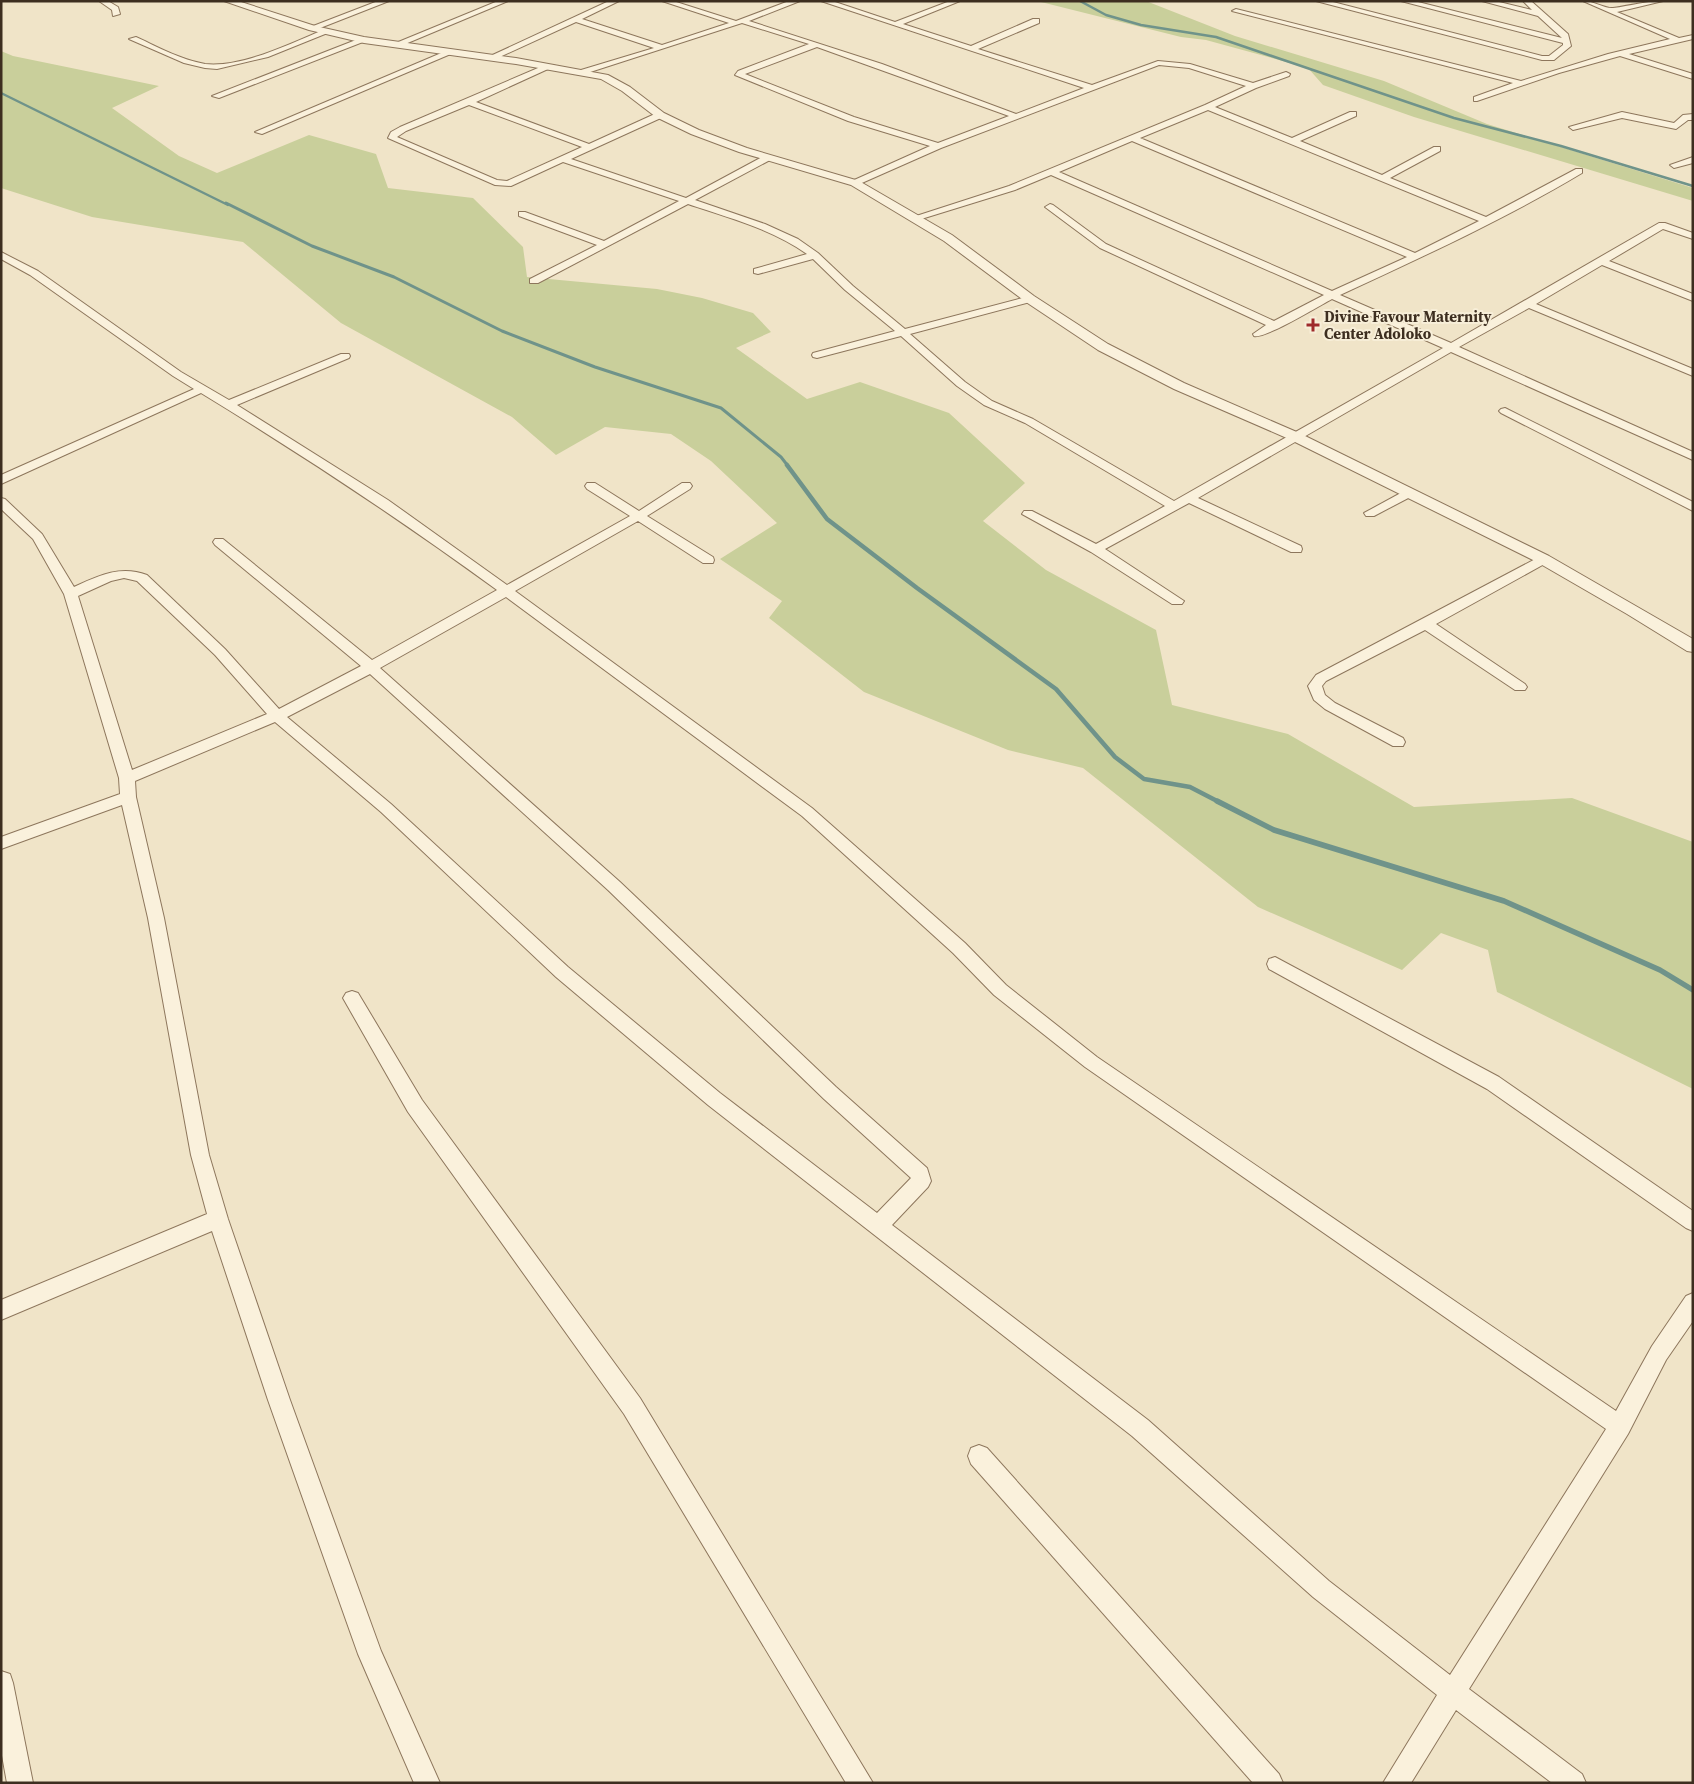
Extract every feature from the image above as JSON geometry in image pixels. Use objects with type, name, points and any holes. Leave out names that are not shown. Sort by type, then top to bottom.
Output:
[{"type":"street","points":[[102,1],[115,9],[116,14]]},
{"type":"street","points":[[228,1],[312,28],[364,40],[584,72],[604,77],[626,89],[660,115],[694,132],[767,158],[855,183],[948,238],[1030,299],[1103,347],[1179,386],[1294,436],[1543,558],[1693,647]]},
{"type":"street","points":[[312,28],[386,1]]},
{"type":"street","points":[[395,45],[505,1]]},
{"type":"street","points":[[490,58],[616,1]]},
{"type":"street","points":[[665,1],[817,44],[947,89],[1015,116]]},
{"type":"street","points":[[584,72],[739,22],[797,1]]},
{"type":"street","points":[[824,1],[1092,88]]},
{"type":"street","points":[[896,24],[957,1]]},
{"type":"street","points":[[1319,1],[1542,58],[1551,58],[1567,46],[1565,36],[1526,1]]},
{"type":"street","points":[[1404,1],[1567,42]]},
{"type":"street","points":[[1485,1],[1542,15]]},
{"type":"street","points":[[1586,1],[1678,40]]},
{"type":"street","points":[[1609,11],[1660,1]]},
{"type":"street","points":[[1236,11],[1521,83]]},
{"type":"street","points":[[576,19],[660,47]]},
{"type":"street","points":[[972,49],[1036,22]]},
{"type":"street","points":[[133,39],[191,63],[215,67],[225,66],[280,50],[326,32]]},
{"type":"street","points":[[1477,99],[1521,83],[1622,54],[1693,37]]},
{"type":"street","points":[[216,96],[364,40]]},
{"type":"street","points":[[817,44],[739,75],[850,119],[938,146]]},
{"type":"street","points":[[258,132],[449,53]]},
{"type":"street","points":[[1622,54],[1693,77]]},
{"type":"street","points":[[855,183],[938,146],[1150,66],[1165,63],[1190,66],[1253,86]]},
{"type":"street","points":[[545,67],[394,134],[392,138],[495,182],[508,184],[660,115]]},
{"type":"street","points":[[915,218],[1012,188],[1208,107],[1253,86],[1286,74]]},
{"type":"street","points":[[469,102],[589,147]]},
{"type":"street","points":[[1208,107],[1385,177],[1486,220]]},
{"type":"street","points":[[1293,141],[1353,114]]},
{"type":"street","points":[[1573,127],[1622,114],[1676,126],[1684,119],[1693,117]]},
{"type":"street","points":[[1132,138],[1415,257]]},
{"type":"street","points":[[1385,177],[1437,149]]},
{"type":"street","points":[[534,281],[605,246],[767,158]]},
{"type":"street","points":[[562,159],[762,226],[795,241],[815,255],[849,288],[961,384],[988,403],[1029,422],[1174,506]]},
{"type":"street","points":[[1674,165],[1693,160]]},
{"type":"street","points":[[1258,334],[1332,296],[1415,257],[1554,186],[1579,171]]},
{"type":"street","points":[[1051,172],[1450,347],[1693,457]]},
{"type":"street","points":[[1050,207],[1103,246],[1276,326]]},
{"type":"street","points":[[522,214],[605,246]]},
{"type":"street","points":[[1096,549],[1190,498],[1294,436],[1528,304],[1662,225],[1693,236]]},
{"type":"street","points":[[1,255],[34,273],[170,369],[280,436],[384,503],[806,812],[959,948],[1000,990],[1091,1062],[1620,1426]]},
{"type":"street","points":[[758,271],[815,255]]},
{"type":"street","points":[[1601,261],[1693,298]]},
{"type":"street","points":[[817,355],[1030,299]]},
{"type":"street","points":[[1528,304],[1693,373]]},
{"type":"street","points":[[227,405],[345,356]]},
{"type":"street","points":[[1,480],[202,389]]},
{"type":"street","points":[[1505,411],[1693,506]]},
{"type":"street","points":[[591,486],[708,560]]},
{"type":"street","points":[[1,844],[128,788],[277,716],[371,667],[640,516],[686,486]]},
{"type":"street","points":[[1370,513],[1410,492]]},
{"type":"street","points":[[1190,498],[1296,549]]},
{"type":"street","points":[[1,502],[38,537],[71,594],[128,788],[156,918],[200,1154],[218,1219],[279,1400],[370,1654],[427,1783]]},
{"type":"street","points":[[1028,514],[1096,549],[1177,602]]},
{"type":"street","points":[[219,542],[371,667],[614,886],[830,1093],[920,1174],[920,1181],[879,1225]]},
{"type":"street","points":[[1398,742],[1330,706],[1319,697],[1316,686],[1322,678],[1337,672],[1426,624],[1543,558]]},
{"type":"street","points":[[71,594],[118,574],[133,573],[142,578],[220,652],[277,716],[386,808],[562,972],[714,1098],[1140,1428],[1321,1589],[1452,1692],[1573,1783]]},
{"type":"street","points":[[1426,624],[1520,687]]},
{"type":"street","points":[[1275,964],[1494,1083],[1693,1222]]},
{"type":"street","points":[[352,998],[415,1106],[632,1406],[860,1783]]},
{"type":"street","points":[[1,1310],[218,1219]]},
{"type":"street","points":[[1396,1783],[1620,1426],[1658,1353],[1693,1303]]},
{"type":"street","points":[[979,1456],[1270,1783]]},
{"type":"street","points":[[1,1683],[20,1783]]},
{"type":"green space","points":[[1037,1],[1146,1],[1235,36],[1384,81],[1487,124],[1693,188],[1693,201],[1414,117],[1323,85],[1308,68],[1206,40],[1181,37]]},
{"type":"green space","points":[[1,51],[13,56],[159,86],[112,108],[179,156],[217,173],[309,135],[376,154],[388,188],[473,198],[523,247],[527,277],[657,289],[702,298],[753,313],[771,332],[736,348],[807,399],[860,382],[949,413],[1025,483],[983,521],[1046,570],[1156,630],[1172,705],[1288,734],[1414,807],[1572,798],[1693,842],[1693,1089],[1497,992],[1488,950],[1441,933],[1402,970],[1258,907],[1083,768],[1008,750],[864,692],[769,618],[782,601],[720,559],[777,523],[711,461],[671,434],[605,427],[556,455],[512,417],[341,323],[243,242],[92,217],[1,188]]},
{"type":"waterway","points":[[1080,1],[1106,15],[1141,25],[1216,37],[1454,118],[1561,146],[1693,186]]},
{"type":"waterway","points":[[1,93],[228,205]]},
{"type":"waterway","points":[[226,203],[312,246],[394,277],[502,331],[595,367],[721,408],[781,457],[788,466]]},
{"type":"waterway","points":[[787,465],[827,519],[917,588],[1056,689],[1115,757],[1144,779],[1190,787],[1219,802]]},
{"type":"waterway","points":[[1217,801],[1274,830],[1504,901],[1660,970],[1693,990]]},
{"type":"place","name":"Divine Favour Maternity Center Adoloko","points":[[1313,325]]}]
